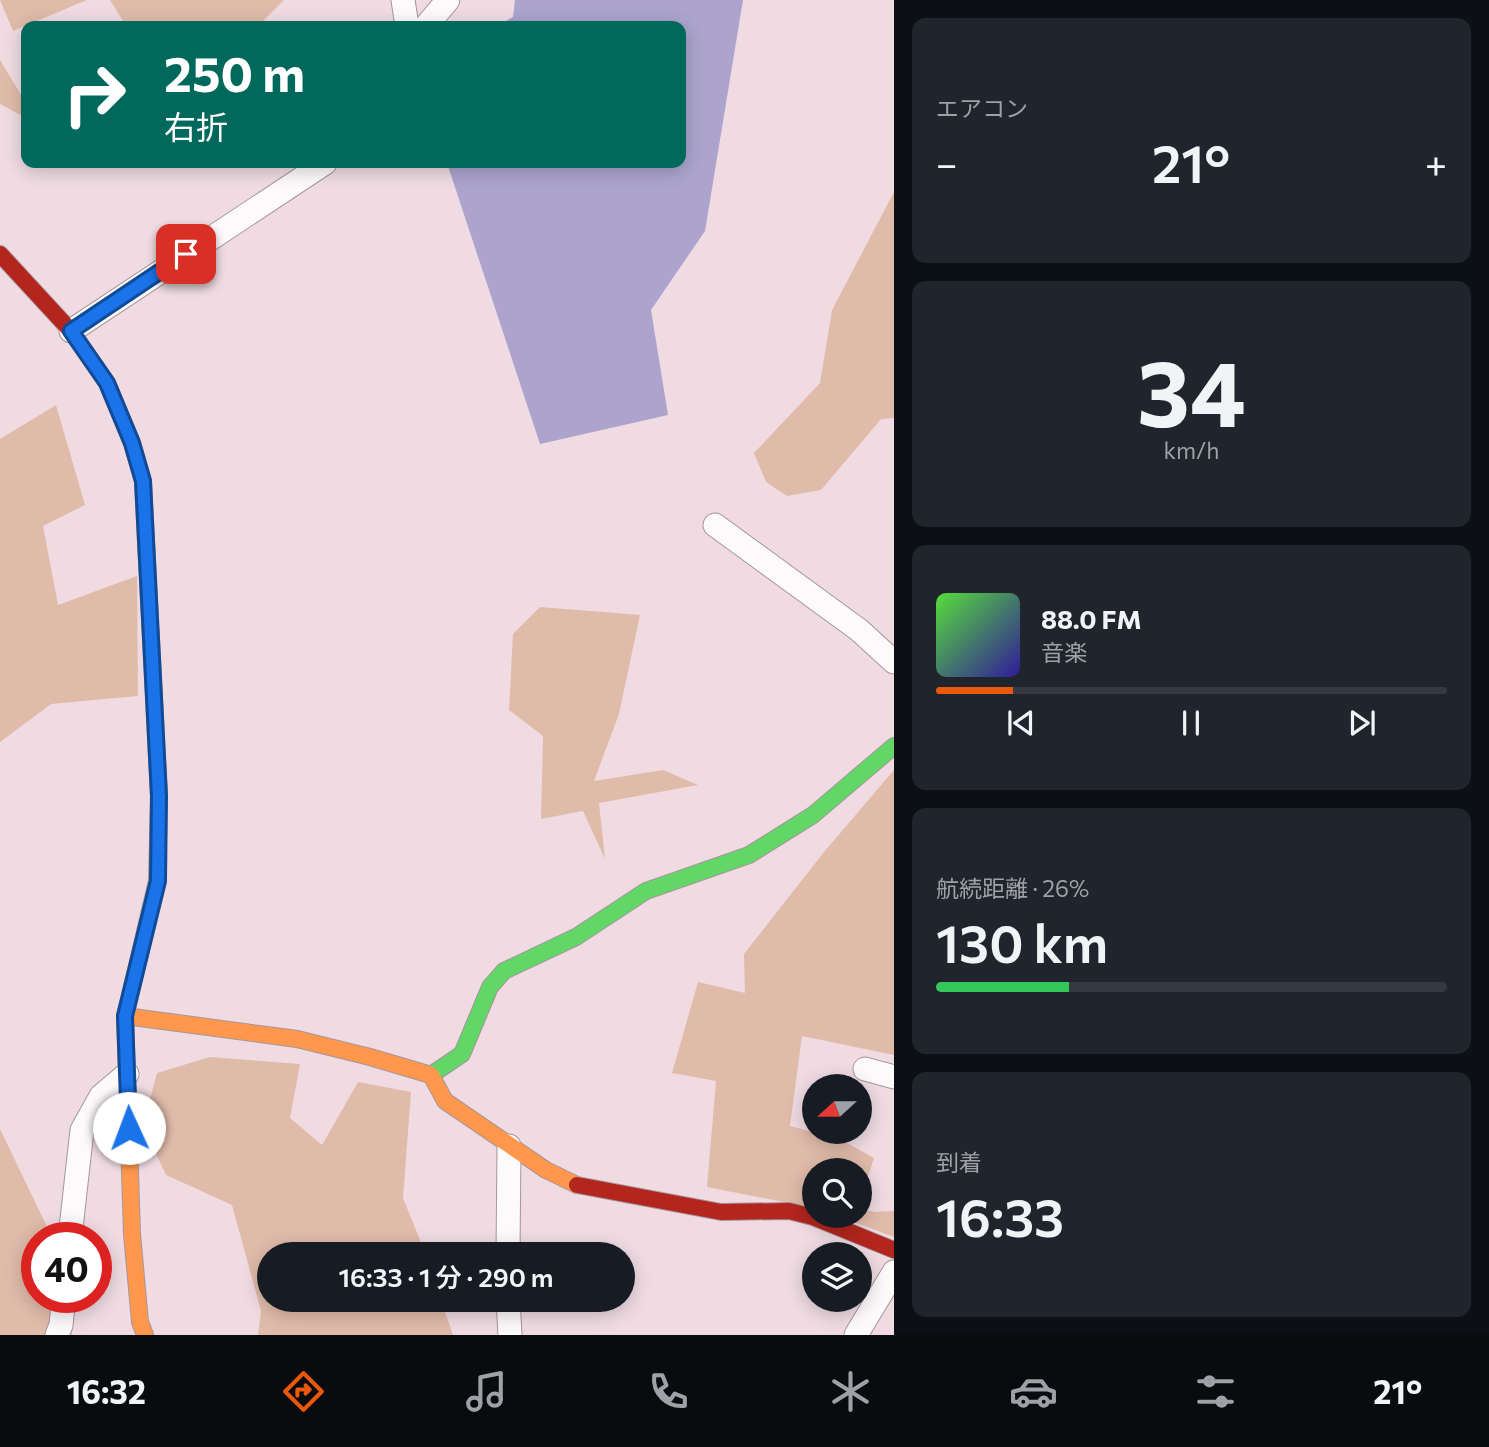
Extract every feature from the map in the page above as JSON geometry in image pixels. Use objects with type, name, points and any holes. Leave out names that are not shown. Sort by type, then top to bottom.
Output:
[{"type":"street","points":[[403,0],[406,21]]},
{"type":"street","points":[[430,21],[448,0]]},
{"type":"street","points":[[71,331],[317,168]]},
{"type":"street","points":[[0,254],[71,331],[107,383],[132,443],[143,481],[159,796],[158,881],[125,1016],[132,1234],[140,1322],[145,1335]]},
{"type":"street","points":[[715,525],[859,630],[894,662]]},
{"type":"street","points":[[431,1075],[462,1054],[490,987],[505,971],[576,937],[646,891],[749,855],[813,814],[894,746]]},
{"type":"street","points":[[125,1016],[297,1039],[431,1075],[445,1101],[546,1170],[573,1184],[721,1212],[789,1211],[813,1217],[894,1250]]},
{"type":"street","points":[[864,1069],[894,1077]]},
{"type":"street","points":[[72,1222],[82,1130],[101,1096],[127,1074]]},
{"type":"street","points":[[509,1146],[509,1242]]},
{"type":"street","points":[[856,1335],[894,1272]]},
{"type":"street","points":[[509,1312],[510,1335]]},
{"type":"street","points":[[57,1335],[62,1313]]},
{"type":"shaded area","points":[[0,0],[87,0],[37,21],[21,21],[21,28],[13,31]]},
{"type":"shaded area","points":[[110,0],[284,0],[263,21],[123,21]]},
{"type":"shaded area","points":[[515,0],[743,0],[705,231],[651,310],[668,415],[540,444],[449,168],[686,168],[686,21],[506,21],[513,17]]},
{"type":"shaded area","points":[[0,60],[21,95],[21,115],[0,104]]},
{"type":"shaded area","points":[[894,192],[894,418],[881,419],[821,490],[787,496],[766,482],[754,453],[820,383],[832,310]]},
{"type":"shaded area","points":[[56,405],[85,505],[43,526],[58,605],[137,576],[138,696],[51,704],[0,742],[0,439]]},
{"type":"shaded area","points":[[540,607],[640,615],[619,714],[594,781],[663,770],[698,785],[599,803],[605,859],[583,811],[541,819],[543,736],[509,710],[513,634]]},
{"type":"shaded area","points":[[894,770],[894,1055],[802,1036],[790,1126],[802,1129],[802,1144],[849,1144],[874,1158],[872,1164],[872,1158],[802,1158],[802,1206],[707,1187],[716,1081],[672,1073],[698,982],[745,993],[744,954],[824,852]]},
{"type":"shaded area","points":[[210,1057],[300,1064],[290,1118],[322,1145],[358,1082],[411,1092],[403,1198],[421,1242],[257,1242],[257,1296],[232,1205],[166,1175],[143,1126],[157,1073]]},
{"type":"shaded area","points":[[0,1129],[45,1222],[21,1222],[21,1313],[71,1313],[72,1335],[0,1335]]},
{"type":"shaded area","points":[[872,1211],[894,1211],[894,1237],[870,1228],[872,1228]]},
{"type":"shaded area","points":[[261,1312],[445,1312],[453,1335],[258,1335]]},
{"type":"traffic: fast","points":[[132,987],[157,881],[159,796],[144,503]]},
{"type":"traffic: fast","points":[[431,1075],[462,1054],[490,987],[504,971],[576,937],[646,891],[749,855],[813,815],[894,746]]},
{"type":"traffic: slow","points":[[132,987],[125,1016],[132,1234],[140,1322],[145,1335]]},
{"type":"traffic: slow","points":[[125,1016],[297,1039],[431,1075],[445,1101],[546,1170],[577,1185]]},
{"type":"traffic: jam","points":[[0,254],[71,331],[107,383],[132,443],[143,481],[144,503]]},
{"type":"traffic: jam","points":[[577,1185],[721,1212],[789,1211],[813,1217],[894,1250]]},
{"type":"route","points":[[129,1128],[125,1016],[158,881],[159,796],[143,481],[132,443],[107,383],[71,331],[186,254]]}]
